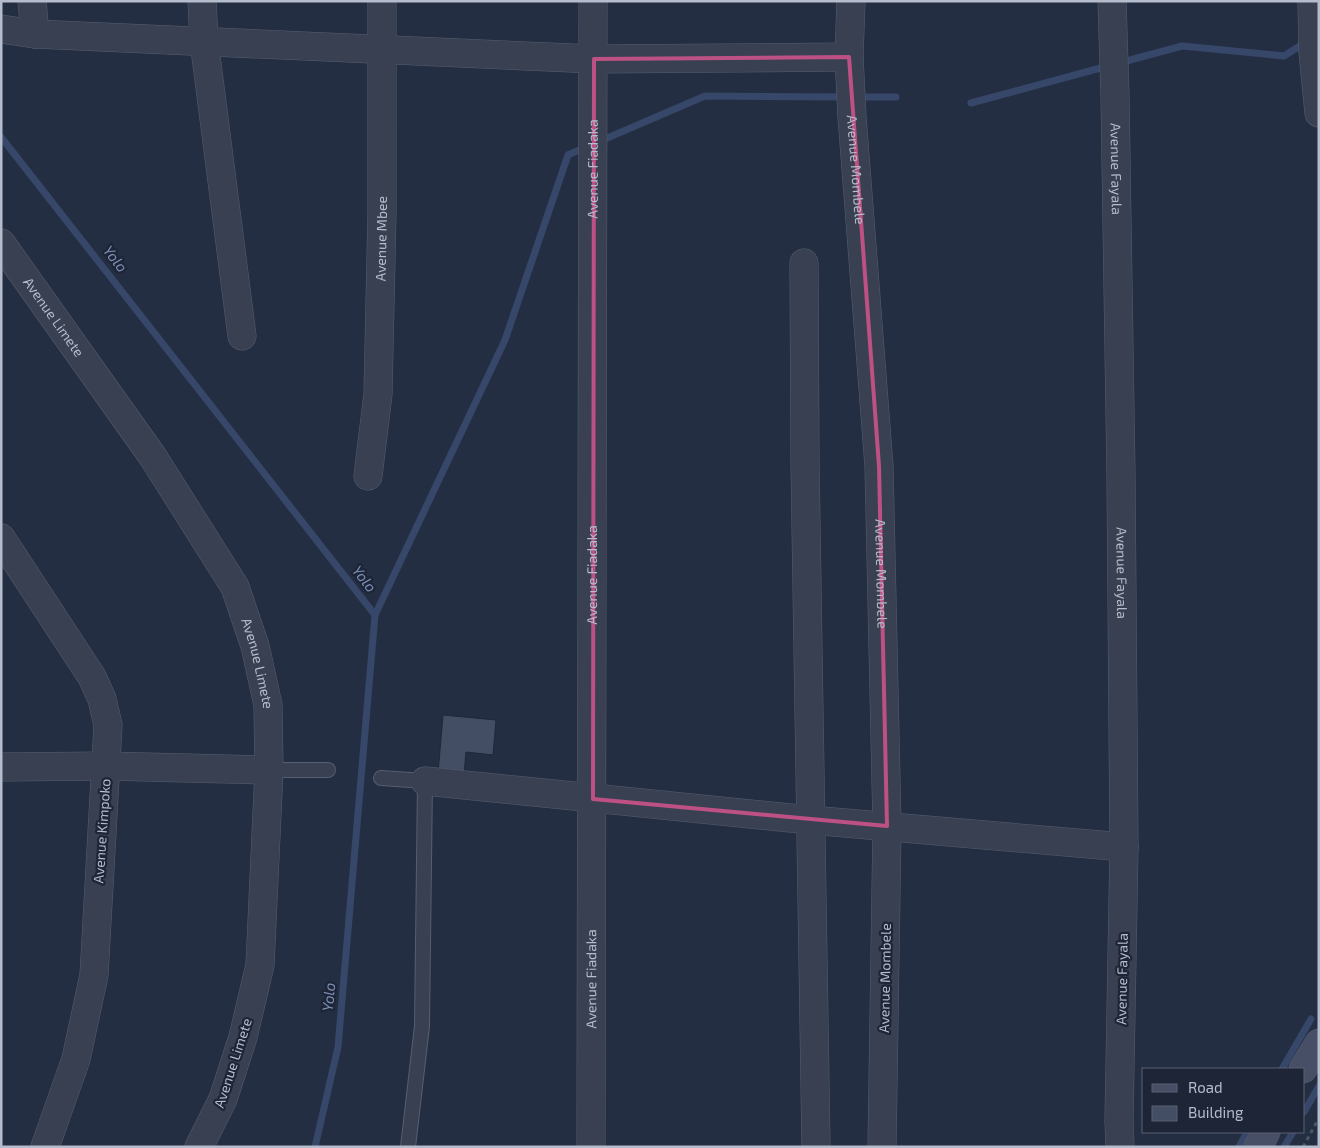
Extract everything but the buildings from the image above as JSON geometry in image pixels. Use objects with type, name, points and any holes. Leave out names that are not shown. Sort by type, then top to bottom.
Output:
[{"type":"main road","points":[[1258,1147],[1265,1133]]},
{"type":"street","points":[[32,1],[35,34]]},
{"type":"street","points":[[202,1],[204,41],[242,336]]},
{"type":"street","name":"Avenue Mbee","points":[[368,476],[378,394],[382,213],[382,1]]},
{"type":"street","name":"Avenue Fiadaka","points":[[591,1147],[593,1]]},
{"type":"street","name":"Avenue Mombele","points":[[851,1],[848,57],[879,466],[887,826],[882,1147]]},
{"type":"street","name":"Avenue Fayala","points":[[1112,1],[1121,485],[1124,847],[1120,1147]]},
{"type":"street","points":[[1312,12],[1313,52],[1319,114]]},
{"type":"street","points":[[1,29],[35,34],[594,59],[848,57]]},
{"type":"street","name":"Avenue Limete","points":[[1,243],[153,456],[235,587],[255,646],[268,706],[270,770],[260,965],[244,1037],[223,1099],[199,1147]]},
{"type":"street","points":[[804,263],[804,462],[816,1147]]},
{"type":"street","name":"Avenue Kimpoko","points":[[1,538],[92,677],[102,699],[108,725],[94,975],[76,1058],[45,1147]]},
{"type":"street","points":[[1,767],[106,766],[270,770]]},
{"type":"street","points":[[425,781],[810,820],[1124,847]]},
{"type":"lane","points":[[270,770],[328,770]]},
{"type":"lane","points":[[381,778],[425,781],[422,1026],[408,1147]]},
{"type":"path","points":[[1303,1147],[1319,1118]]},
{"type":"highlighted area","points":[[849,57],[879,466],[887,826],[593,799],[594,59]]},
{"type":"waterway","points":[[1119,63],[1182,46],[1284,56],[1306,42]]},
{"type":"waterway","points":[[971,103],[1108,66]]},
{"type":"waterway","points":[[598,142],[705,96],[846,97]]},
{"type":"waterway","points":[[856,97],[896,97]]},
{"type":"waterway","name":"Yolo","points":[[1,137],[375,615],[338,1047],[315,1147]]},
{"type":"waterway","points":[[375,615],[505,340],[568,155],[586,147]]},
{"type":"waterway","points":[[1283,1068],[1311,1019]]},
{"type":"waterway","points":[[1305,1110],[1319,1086]]},
{"type":"waterway","points":[[1239,1147],[1246,1133]]},
{"type":"waterway","points":[[1284,1147],[1292,1133]]}]
